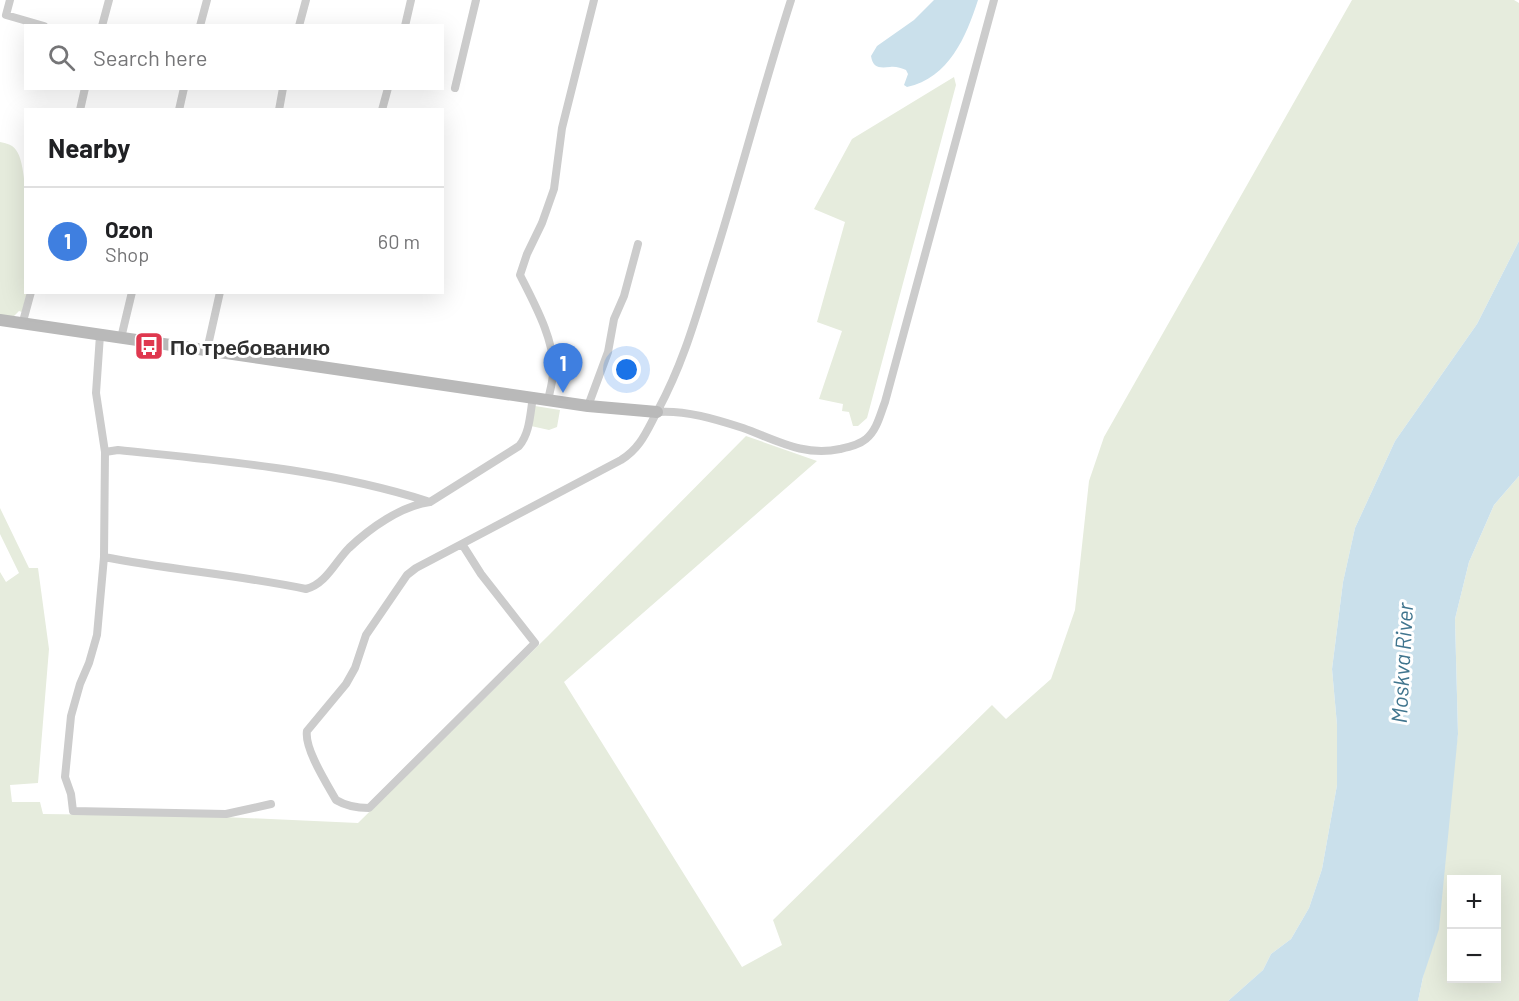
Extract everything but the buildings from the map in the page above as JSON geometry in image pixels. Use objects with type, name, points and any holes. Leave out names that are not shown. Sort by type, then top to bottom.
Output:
[{"type":"street","points":[[10,0],[6,15],[37,24]]},
{"type":"street","points":[[103,24],[109,0]]},
{"type":"street","points":[[201,24],[207,0]]},
{"type":"street","points":[[300,24],[306,0]]},
{"type":"street","points":[[405,24],[411,0]]},
{"type":"street","points":[[455,88],[476,0]]},
{"type":"street","points":[[548,400],[554,371],[553,360],[541,318],[520,275],[527,254],[543,223],[554,189],[562,128],[594,0]]},
{"type":"street","points":[[462,544],[481,574],[535,643],[369,808],[359,808],[342,803],[336,800],[314,758],[306,736],[307,731],[346,684],[355,668],[366,635],[407,574],[462,544],[632,453],[644,440],[678,372],[694,326],[791,0]]},
{"type":"street","points":[[0,321],[588,406],[682,412],[742,428],[789,447],[809,452],[832,451],[856,444],[866,439],[873,431],[885,402],[994,0]]},
{"type":"street","points":[[80,108],[85,90]]},
{"type":"street","points":[[179,108],[184,90]]},
{"type":"street","points":[[279,108],[281,90]]},
{"type":"street","points":[[383,108],[387,90]]},
{"type":"street","points":[[588,406],[608,352],[614,319],[624,296],[638,244]]},
{"type":"street","points":[[22,325],[30,294]]},
{"type":"street","points":[[121,338],[132,294]]},
{"type":"street","points":[[207,350],[220,294]]},
{"type":"street","points":[[100,335],[96,393],[105,453],[104,557],[97,635],[71,716],[65,777],[71,794],[73,811],[226,814],[271,804]]},
{"type":"street","points":[[104,557],[199,573],[251,578],[306,589],[321,582],[349,548],[365,534],[417,504],[430,502],[519,446],[529,426],[533,397]]},
{"type":"street","points":[[105,453],[118,450],[236,462],[322,475],[402,493],[430,502]]},
{"type":"green space","points":[[1352,0],[1514,0],[1519,3],[1519,241],[1477,324],[1395,441],[1355,528],[1343,582],[1332,669],[1337,725],[1337,785],[1322,869],[1309,908],[1291,939],[1271,954],[1263,970],[1228,1001],[0,1001],[0,572],[6,582],[19,573],[0,534],[0,508],[29,568],[38,568],[49,649],[38,783],[10,785],[12,802],[40,802],[43,814],[202,816],[358,823],[746,436],[817,461],[564,682],[742,967],[782,945],[773,920],[992,705],[1006,719],[1051,679],[1075,610],[1089,481],[1104,437]]},
{"type":"green space","points":[[954,77],[956,85],[867,418],[858,426],[853,426],[849,412],[842,411],[843,404],[819,399],[842,331],[817,322],[845,222],[814,209],[852,139]]},
{"type":"green space","points":[[0,142],[16,150],[21,160],[24,176],[24,294],[27,294],[22,312],[19,311],[13,317],[0,315]]},
{"type":"green space","points":[[535,406],[560,410],[557,427],[549,430],[531,426]]},
{"type":"green space","points":[[1519,476],[1519,1001],[1418,1001],[1458,734],[1455,619],[1469,562],[1494,505]]},
{"type":"water","points":[[934,0],[978,0],[968,28],[954,54],[934,75],[907,87],[904,85],[908,74],[906,70],[877,66],[873,63],[871,56],[877,46],[914,20]]},
{"type":"water","name":"Moskva River","points":[[1519,241],[1519,476],[1494,505],[1469,562],[1455,619],[1458,734],[1439,929],[1423,977],[1418,1001],[1228,1001],[1263,970],[1271,954],[1291,939],[1309,908],[1322,869],[1337,785],[1337,725],[1332,669],[1343,582],[1355,528],[1395,441],[1477,324]]},
{"type":"place","name":"По требованию","points":[[149,346]]},
{"type":"place","name":"Ozon","points":[[563,393]]}]
